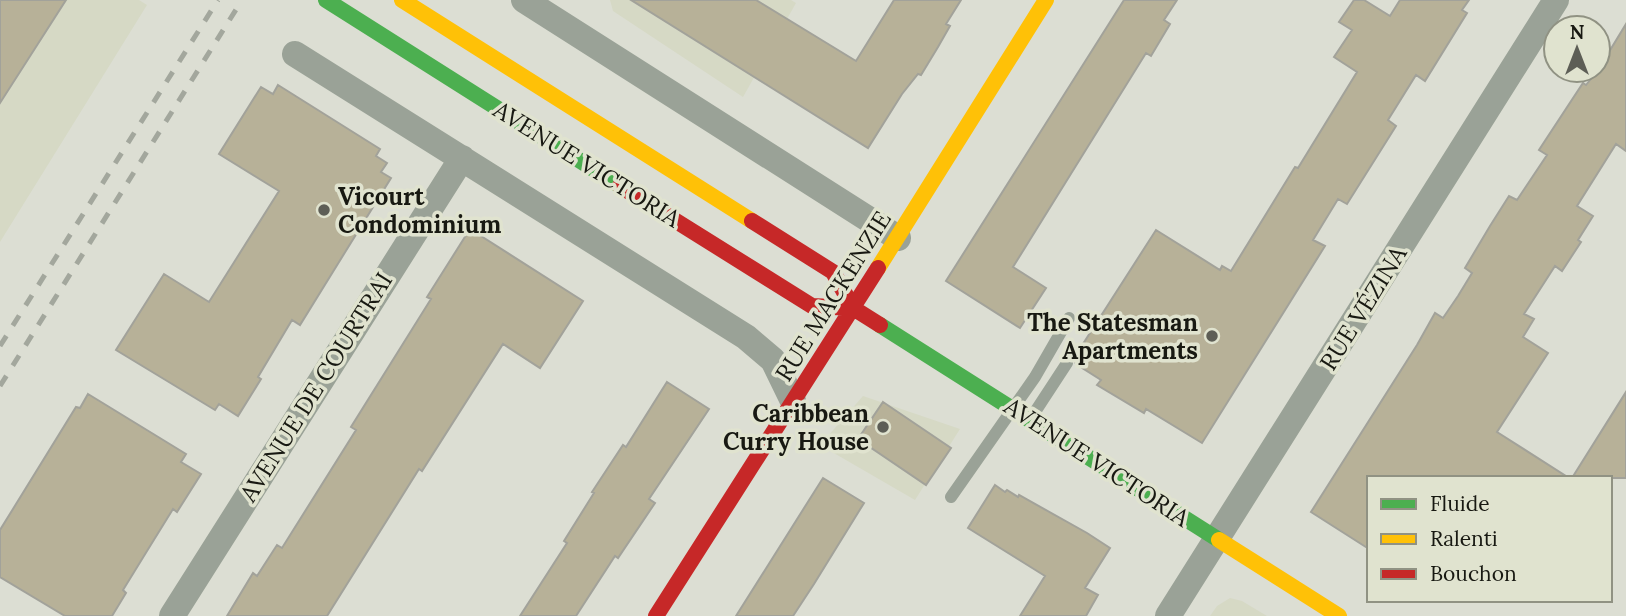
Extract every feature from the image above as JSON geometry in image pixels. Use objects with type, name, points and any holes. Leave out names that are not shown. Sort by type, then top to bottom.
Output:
[{"type":"street","name":"AVENUE VICTORIA","points":[[326,0],[801,300],[812,306],[853,308]]},
{"type":"street","name":"AVENUE VICTORIA","points":[[402,0],[833,272],[853,308],[1339,616]]},
{"type":"street","points":[[524,0],[551,7],[898,238]]},
{"type":"street","name":"RUE MACKENZIE","points":[[656,616],[898,238],[1046,0]]},
{"type":"street","name":"RUE VÉZINA","points":[[1168,616],[1556,0]]},
{"type":"street","points":[[295,54],[746,337],[773,360],[793,401]]},
{"type":"street","name":"AVENUE DE COURTRAI","points":[[172,616],[462,158]]},
{"type":"lane","points":[[951,497],[1035,377],[1069,318]]},
{"type":"lane","points":[[1031,419],[1068,363]]},
{"type":"shaded area","points":[[0,0],[139,0],[147,5],[0,242]]},
{"type":"shaded area","points":[[610,0],[791,0],[796,3],[743,97],[613,11]]},
{"type":"shaded area","points":[[863,396],[960,429],[915,500],[820,445]]},
{"type":"shaded area","points":[[1230,598],[1242,601],[1267,616],[1210,616],[1217,606]]},
{"type":"building","points":[[0,0],[66,0],[0,103]]},
{"type":"building","points":[[631,0],[756,0],[856,61],[894,0],[961,0],[946,24],[950,26],[921,75],[918,74],[902,94],[868,148]]},
{"type":"building","points":[[1124,0],[1177,0],[1164,20],[1170,24],[1151,56],[1146,53],[1013,267],[1046,288],[1020,328],[946,281]]},
{"type":"building","points":[[1354,0],[1364,0],[1390,16],[1400,0],[1469,0],[1462,10],[1467,13],[1425,81],[1416,75],[1388,120],[1396,126],[1347,204],[1338,199],[1313,240],[1325,246],[1202,443],[1146,409],[1144,413],[1097,385],[1101,380],[1076,364],[1074,358],[1156,230],[1220,270],[1222,266],[1231,271],[1357,72],[1334,57],[1352,30],[1339,22]]},
{"type":"building","points":[[1626,24],[1626,151],[1616,144],[1577,206],[1593,216],[1578,240],[1581,242],[1562,271],[1555,266],[1524,314],[1534,319],[1523,337],[1548,353],[1497,432],[1566,476],[1367,476],[1367,548],[1311,512],[1435,313],[1443,318],[1458,296],[1472,273],[1465,268],[1490,226],[1509,196],[1517,200],[1547,155],[1539,150],[1582,84],[1612,84],[1612,47]]},
{"type":"building","name":"Vicourt Condominium","points":[[278,85],[380,149],[376,156],[387,163],[381,172],[391,178],[300,325],[292,320],[238,416],[219,404],[215,410],[116,350],[164,274],[209,302],[279,191],[219,154],[261,87],[273,94]]},
{"type":"building","points":[[470,229],[583,301],[540,368],[503,344],[422,471],[419,469],[327,616],[227,616],[253,573],[257,576],[277,545],[282,548],[356,430],[351,427],[431,299],[427,297]]},
{"type":"building","points":[[667,382],[709,409],[649,499],[655,503],[618,558],[615,556],[576,616],[520,616],[567,543],[564,541],[594,493],[592,492],[623,445],[626,447]]},
{"type":"building","points":[[1626,392],[1626,478],[1573,476]]},
{"type":"building","points":[[88,394],[186,454],[181,462],[201,474],[177,512],[173,509],[123,590],[126,593],[112,616],[65,616],[0,577],[0,530],[76,407],[80,408]]},
{"type":"building","points":[[883,402],[951,448],[926,485],[858,439]]},
{"type":"building","points":[[823,478],[864,503],[814,584],[793,616],[736,616]]},
{"type":"building","points":[[995,485],[1005,492],[1007,490],[1018,497],[1019,495],[1110,548],[1085,588],[1098,595],[1086,616],[1020,616],[1045,576],[968,528]]},
{"type":"railway","points":[[0,346],[218,0]]},
{"type":"railway","points":[[0,386],[242,0]]},
{"type":"traffic: fast","points":[[326,0],[620,186]]},
{"type":"traffic: fast","points":[[880,325],[1219,540]]},
{"type":"traffic: slow","points":[[402,0],[752,221]]},
{"type":"traffic: slow","points":[[878,268],[1046,0]]},
{"type":"traffic: slow","points":[[1219,540],[1339,616]]},
{"type":"traffic: jam","points":[[620,186],[812,306],[853,308],[880,325]]},
{"type":"traffic: jam","points":[[752,221],[833,272],[853,308]]},
{"type":"traffic: jam","points":[[656,616],[878,268]]},
{"type":"place","name":"Vicourt Condominium","points":[[324,210]]},
{"type":"place","name":"The Statesman Apartments","points":[[1212,336]]},
{"type":"place","name":"Caribbean Curry House","points":[[883,427]]}]
